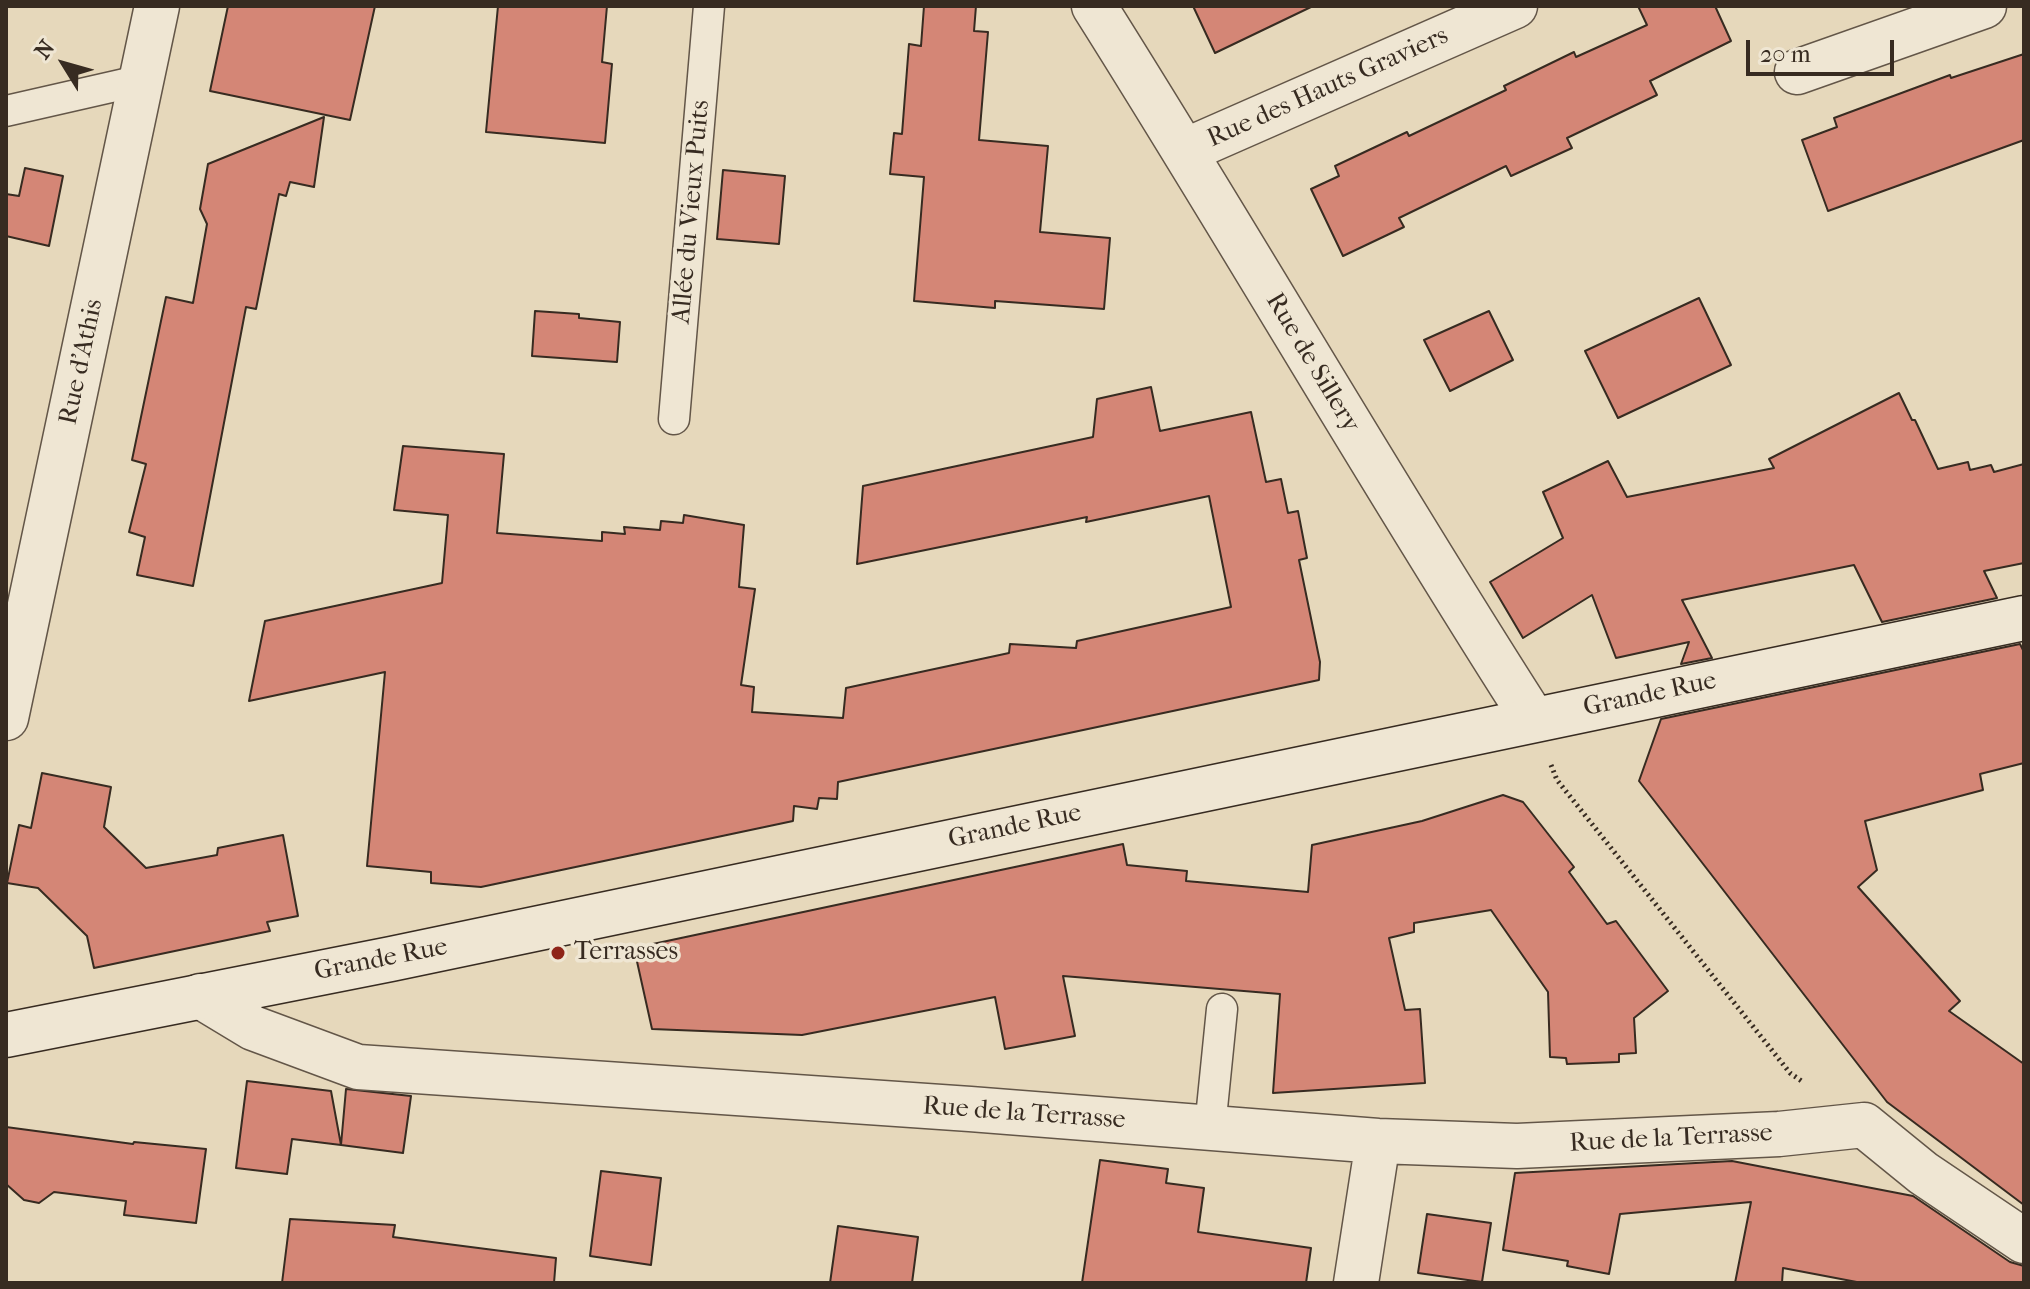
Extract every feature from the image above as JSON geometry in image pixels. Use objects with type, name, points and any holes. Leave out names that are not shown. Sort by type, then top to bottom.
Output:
[{"type":"street","name":"Rue d'Athis","points":[[6,718],[157,6]]},
{"type":"street","name":"Rue de Sillery","points":[[1094,6],[1403,514],[1533,719]]},
{"type":"street","name":"Rue des Hauts Graviers","points":[[1185,151],[1515,6]]},
{"type":"street","points":[[1797,72],[1984,6]]},
{"type":"street","name":"Grande Rue","points":[[6,1035],[391,959],[2024,618]]},
{"type":"street","name":"Rue de la Terrasse","points":[[200,996],[253,1028],[358,1067],[1378,1141],[1517,1146],[1779,1134],[1864,1125]]},
{"type":"street","points":[[1864,1125],[1923,1173],[2024,1241]]},
{"type":"street","points":[[1356,1283],[1378,1141]]},
{"type":"lane","name":"Allée du Vieux Puits","points":[[674,419],[709,6]]},
{"type":"lane","points":[[6,111],[142,80]]},
{"type":"lane","points":[[1210,1128],[1222,1009]]},
{"type":"path","points":[[1533,719],[1557,780],[1790,1073],[1864,1125]]},
{"type":"building","points":[[228,6],[375,6],[350,120],[210,91]]},
{"type":"building","points":[[498,6],[607,6],[602,62],[612,64],[605,143],[486,132]]},
{"type":"building","points":[[924,6],[976,6],[974,31],[988,32],[979,140],[1048,146],[1040,232],[1110,238],[1104,309],[995,301],[995,308],[914,301],[924,177],[890,174],[894,133],[902,134],[909,44],[921,46]]},
{"type":"building","points":[[1193,6],[1313,6],[1215,53]]},
{"type":"building","points":[[1638,6],[1715,6],[1731,41],[1650,81],[1657,95],[1567,138],[1572,148],[1511,176],[1506,166],[1399,218],[1404,227],[1343,256],[1311,189],[1339,176],[1335,166],[1407,132],[1409,136],[1506,90],[1504,86],[1574,52],[1576,57],[1647,25]]},
{"type":"building","points":[[2024,54],[2024,140],[1828,211],[1802,140],[1837,127],[1834,118],[1950,75],[1951,78]]},
{"type":"building","points":[[324,117],[314,187],[290,182],[286,196],[279,194],[256,309],[246,307],[193,586],[137,575],[145,537],[129,532],[146,464],[132,460],[166,297],[193,303],[207,224],[200,209],[208,164]]},
{"type":"building","points":[[25,168],[63,176],[49,246],[6,236],[6,194],[19,196]]},
{"type":"building","points":[[723,170],[785,176],[779,244],[717,239]]},
{"type":"building","points":[[1699,298],[1731,365],[1618,418],[1585,351]]},
{"type":"building","points":[[535,311],[579,314],[579,318],[620,322],[617,362],[532,356]]},
{"type":"building","points":[[1489,311],[1513,360],[1450,391],[1424,340]]},
{"type":"building","points":[[1151,387],[1160,431],[1251,412],[1266,482],[1281,479],[1288,513],[1298,511],[1307,558],[1299,560],[1320,662],[1319,680],[838,782],[837,799],[819,798],[817,809],[794,806],[793,821],[481,887],[431,883],[431,872],[367,866],[385,672],[249,701],[265,621],[442,583],[448,515],[394,510],[403,446],[504,454],[497,533],[602,541],[602,532],[625,534],[624,527],[660,530],[661,521],[683,523],[684,515],[744,525],[739,587],[755,589],[741,685],[754,687],[752,712],[843,718],[846,688],[1009,653],[1010,644],[1076,648],[1077,641],[1231,607],[1209,496],[1086,522],[1087,517],[857,564],[863,486],[1093,437],[1097,399]]},
{"type":"building","points":[[1899,393],[1938,469],[1968,462],[1970,470],[1991,465],[1994,472],[2024,464],[2024,563],[1984,571],[1997,598],[1882,622],[1854,565],[1682,600],[1712,658],[1681,664],[1689,642],[1616,658],[1592,595],[1523,638],[1490,582],[1563,538],[1543,492],[1608,461],[1627,497],[1774,468],[1769,459]]},
{"type":"building","points":[[2020,644],[2024,652],[2024,763],[1980,774],[1983,790],[1865,821],[1877,870],[1858,887],[1960,1001],[1949,1011],[2024,1064],[2024,1205],[1887,1102],[1639,781],[1661,719]]},
{"type":"building","points":[[42,773],[111,787],[104,827],[146,868],[217,855],[218,848],[283,835],[298,916],[267,922],[270,931],[94,968],[87,936],[38,888],[7,883],[19,825],[31,828]]},
{"type":"building","points":[[1503,795],[1523,802],[1574,867],[1569,872],[1607,924],[1616,921],[1668,991],[1634,1018],[1636,1053],[1619,1054],[1619,1062],[1567,1064],[1566,1058],[1550,1057],[1548,992],[1491,910],[1414,923],[1414,932],[1389,938],[1405,1010],[1420,1009],[1425,1083],[1273,1093],[1280,994],[1063,976],[1075,1036],[1005,1049],[995,997],[802,1035],[652,1029],[634,948],[1123,844],[1127,865],[1187,871],[1186,881],[1308,892],[1312,845],[1422,821]]},
{"type":"building","points":[[247,1081],[331,1091],[341,1145],[292,1139],[287,1174],[236,1168]]},
{"type":"building","points":[[346,1089],[411,1096],[403,1153],[341,1145]]},
{"type":"building","points":[[6,1127],[133,1144],[206,1149],[196,1223],[124,1215],[126,1201],[54,1192],[39,1203],[24,1200],[6,1184]]},
{"type":"building","points":[[1100,1160],[1168,1169],[1166,1183],[1204,1188],[1198,1232],[1311,1248],[1306,1283],[1082,1283]]},
{"type":"building","points":[[1732,1161],[1913,1196],[2010,1262],[2024,1266],[2024,1283],[1862,1283],[1783,1268],[1782,1283],[1735,1283],[1751,1202],[1620,1214],[1609,1274],[1567,1266],[1568,1261],[1503,1250],[1515,1173]]},
{"type":"building","points":[[601,1171],[661,1178],[651,1265],[590,1256]]},
{"type":"building","points":[[1427,1214],[1491,1223],[1482,1282],[1418,1273]]},
{"type":"building","points":[[290,1219],[395,1225],[393,1237],[556,1258],[554,1283],[282,1283]]},
{"type":"building","points":[[838,1226],[918,1237],[912,1283],[830,1283]]},
{"type":"place","name":"Terrasses","points":[[558,953]]}]
